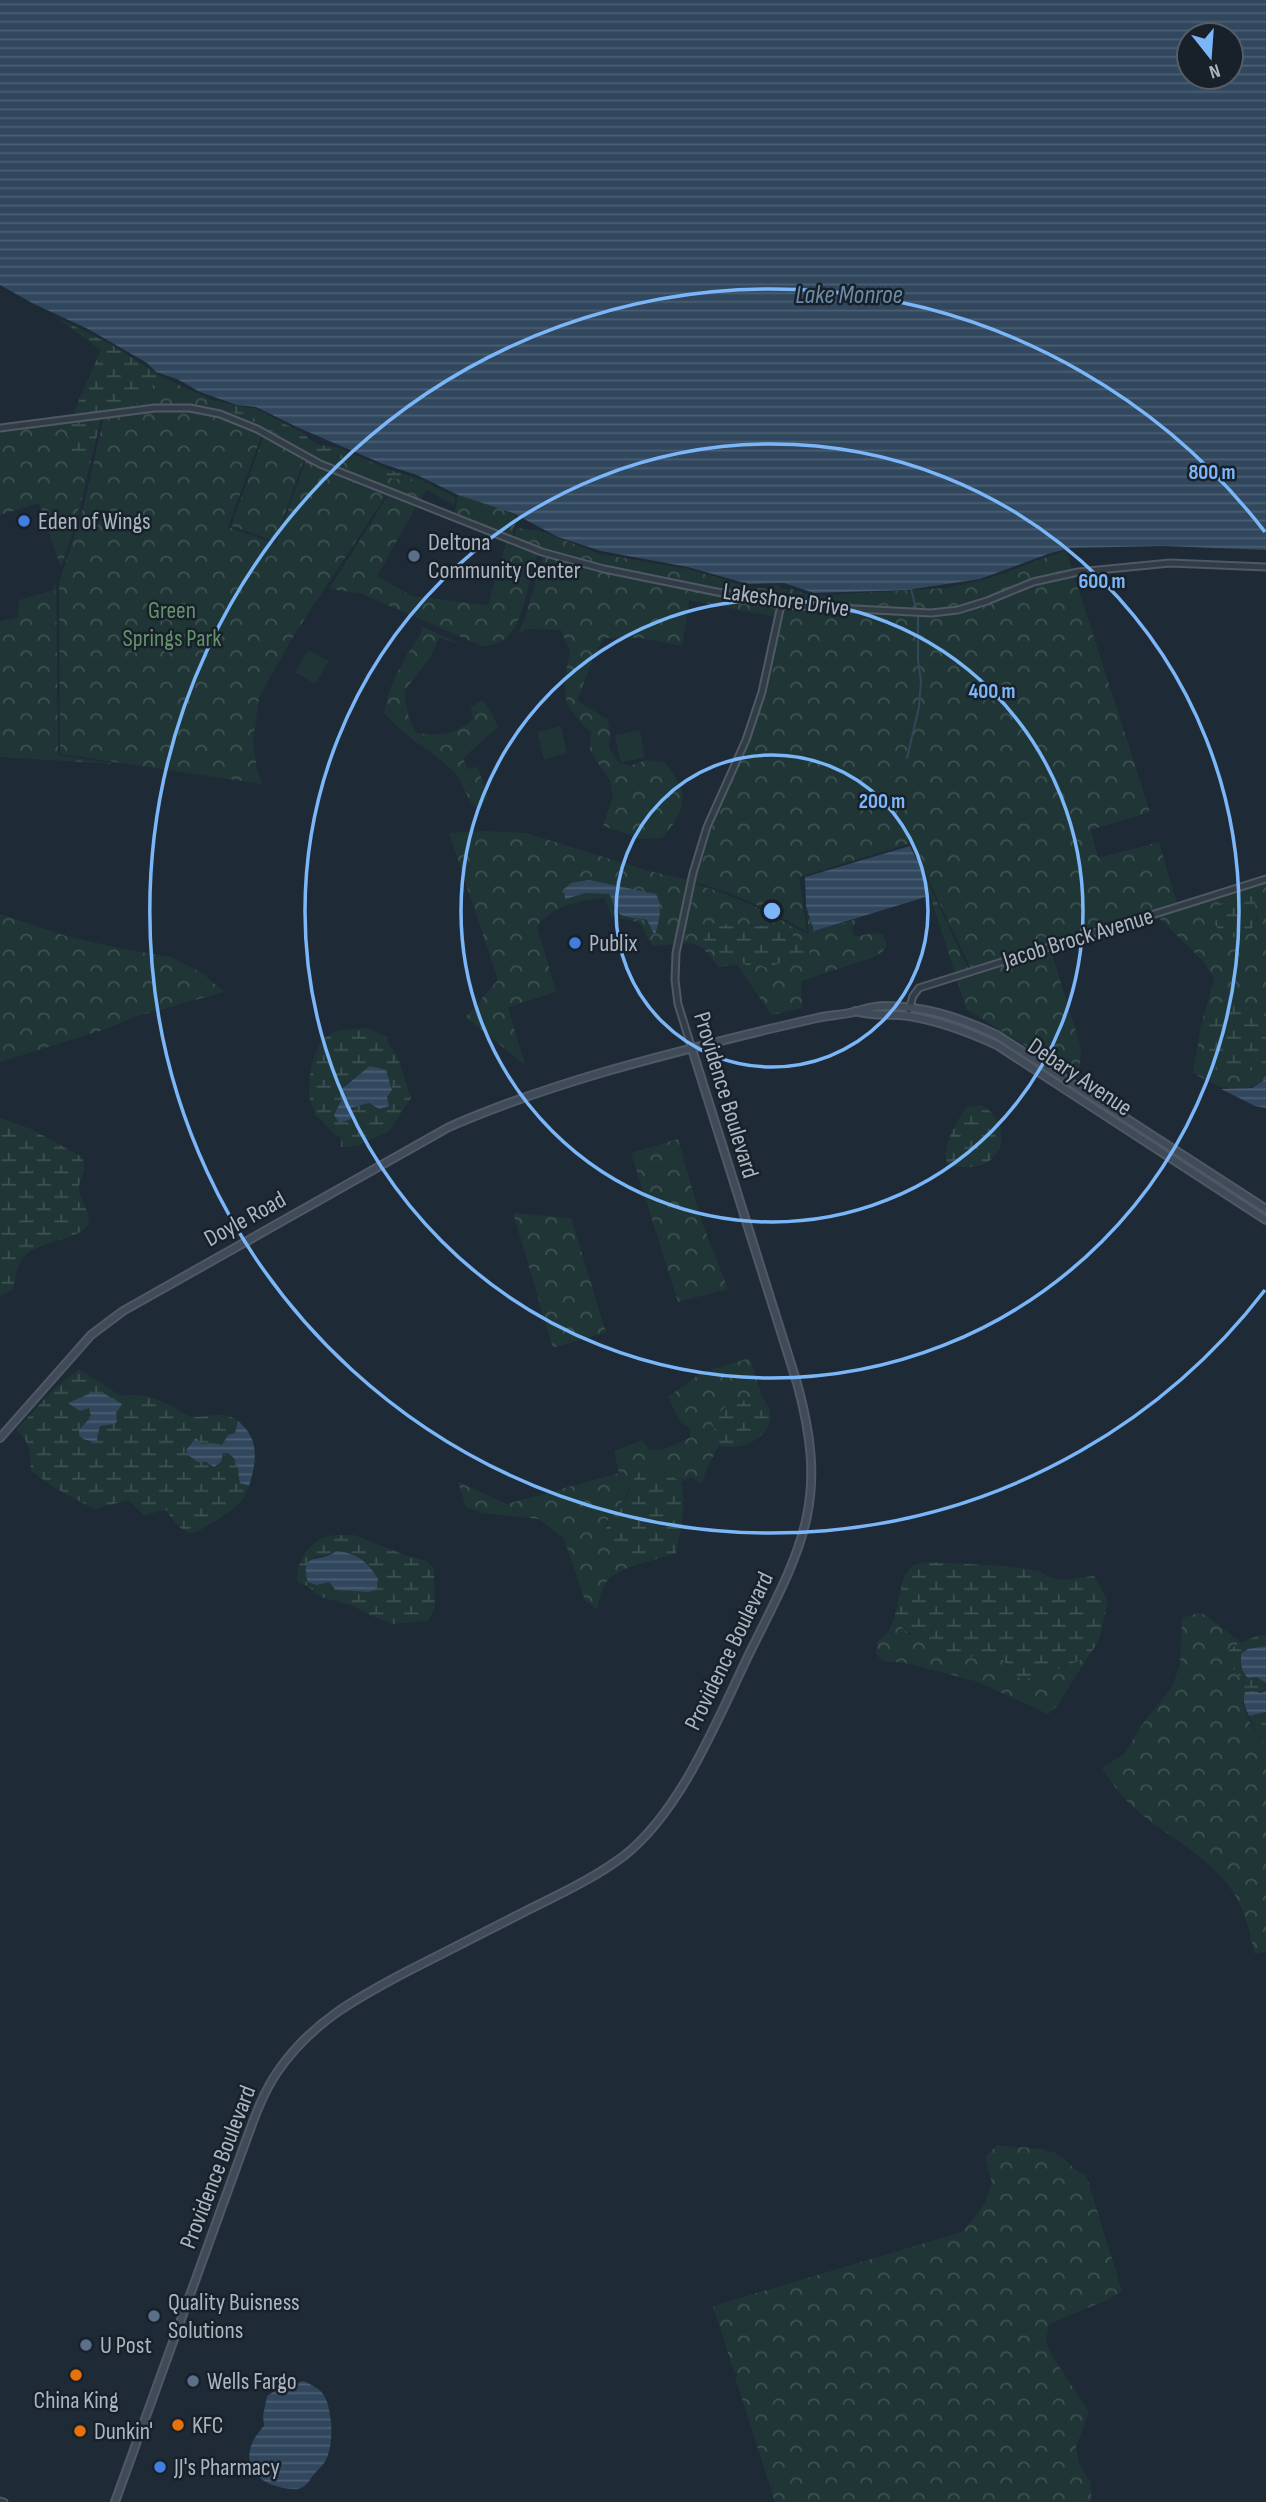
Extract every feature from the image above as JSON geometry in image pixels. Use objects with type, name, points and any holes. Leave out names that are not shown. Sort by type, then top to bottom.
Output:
[{"type":"main road","name":"Debary Avenue","points":[[548,1090],[692,1049],[819,1017],[855,1012],[866,1007],[909,1007],[967,1021],[998,1035],[1266,1209]]},
{"type":"main road","name":"Debary Avenue","points":[[855,1012],[908,1016],[967,1031],[997,1045],[1266,1220]]},
{"type":"main road","name":"Providence Boulevard","points":[[115,2502],[244,2145],[261,2102],[278,2072],[305,2038],[351,2001],[580,1883],[626,1854],[653,1829],[682,1789],[798,1552],[810,1506],[812,1456],[807,1422],[692,1049]]},
{"type":"main road","name":"Doyle Road","points":[[0,1438],[91,1335],[123,1311],[449,1127],[548,1090]]},
{"type":"street","name":"Lakeshore Drive","points":[[0,428],[155,408],[190,408],[220,414],[242,422],[320,464],[542,552],[604,569],[781,605],[931,613],[958,610],[1033,582],[1078,572],[1170,563],[1266,567]]},
{"type":"street","name":"Providence Boulevard","points":[[692,1049],[678,1004],[676,953],[693,873],[707,827],[750,728],[766,677],[781,605]]},
{"type":"street","name":"Jacob Brock Avenue","points":[[909,1007],[919,988],[1266,879]]},
{"type":"street","points":[[908,1016],[909,1007]]},
{"type":"green space","points":[[56,317],[112,345],[162,377],[144,393],[133,408],[72,416],[101,350]]},
{"type":"green space","points":[[162,377],[225,406],[241,417],[266,426],[281,437],[373,468],[391,478],[411,481],[427,489],[420,500],[344,472],[259,427],[228,414],[197,407],[165,405],[133,408],[144,393]]},
{"type":"green space","points":[[215,401],[256,409],[303,433],[319,445],[336,447],[390,470],[417,478],[455,497],[454,505],[411,481],[391,478],[373,468],[307,448],[281,437],[266,426],[241,417]]},
{"type":"green space","name":"Green Springs Park","points":[[171,409],[219,416],[262,434],[228,527],[276,544],[306,460],[387,494],[294,635],[259,697],[253,743],[262,784],[60,754],[59,583],[83,509],[104,417]]},
{"type":"green space","points":[[101,418],[76,522],[86,473],[65,446],[71,422]]},
{"type":"green space","points":[[71,422],[65,446],[86,473],[76,522],[61,568],[39,503],[0,515],[0,431]]},
{"type":"green space","points":[[264,436],[304,459],[275,541],[231,526]]},
{"type":"green space","points":[[389,494],[417,505],[377,576],[412,596],[488,605],[506,542],[538,554],[522,612],[508,636],[497,644],[482,646],[360,593],[329,589]]},
{"type":"green space","points":[[458,495],[513,513],[516,521],[511,540],[454,517]]},
{"type":"green space","points":[[517,528],[540,531],[600,554],[688,569],[748,587],[769,589],[772,585],[779,585],[781,589],[787,589],[784,602],[604,566],[542,549],[514,539]]},
{"type":"green space","points":[[1066,550],[1150,812],[1091,830],[1098,858],[1159,842],[1177,903],[970,967],[911,843],[799,877],[807,932],[753,903],[695,882],[703,849],[748,741],[772,661],[789,588],[811,596],[947,588],[991,578]]},
{"type":"green space","points":[[543,556],[604,572],[778,607],[776,617],[689,600],[682,646],[641,638],[604,638],[594,656],[577,701],[607,719],[611,734],[609,748],[618,762],[630,766],[646,760],[664,762],[679,783],[682,792],[681,810],[662,838],[642,839],[603,826],[613,796],[610,781],[590,751],[591,732],[567,705],[564,681],[570,652],[561,630],[526,629],[518,634]]},
{"type":"green space","points":[[56,583],[58,755],[115,764],[0,757],[0,621],[18,617],[19,600],[51,591]]},
{"type":"green space","points":[[421,626],[463,645],[439,638],[431,657],[404,691],[415,732],[431,735],[460,728],[473,719],[471,707],[482,700],[498,727],[463,758],[467,769],[478,767],[488,798],[478,809],[455,773],[384,713],[394,681],[421,633]]},
{"type":"green space","points":[[308,650],[329,661],[315,684],[295,672]]},
{"type":"green space","points":[[561,726],[567,753],[544,760],[537,732]]},
{"type":"green space","points":[[640,730],[645,757],[621,763],[615,735]]},
{"type":"green space","points":[[449,833],[526,833],[649,871],[689,880],[675,944],[653,946],[642,925],[611,915],[605,898],[567,905],[551,913],[537,926],[556,992],[508,1007],[525,1065],[466,1017],[498,980]],"holes":[[[589,880],[660,905],[656,932],[647,920],[626,918],[614,908],[610,894],[586,893]]]},
{"type":"green space","points":[[921,868],[968,968],[968,969],[955,973]]},
{"type":"green space","points":[[1266,882],[1266,1017],[1241,1002],[1229,1003],[1212,1008],[1209,1027],[1218,1071],[1266,1067],[1266,1079],[1256,1085],[1237,1089],[1211,1083],[1193,1073],[1201,1026],[1214,978],[1203,961],[1158,917]],"holes":[[[1210,913],[1258,916],[1249,930],[1240,935],[1223,936]]]},
{"type":"green space","points":[[694,884],[739,900],[807,934],[806,906],[814,931],[858,919],[852,928],[854,937],[883,934],[887,945],[872,958],[801,981],[802,1008],[771,1015],[737,964],[718,967],[698,946],[681,944]],"holes":[[[716,923],[734,927],[762,924],[795,943],[782,962],[767,968],[758,963],[747,966],[736,958],[725,957],[699,936],[701,927]]]},
{"type":"green space","points":[[1247,895],[1254,897],[1256,915],[1253,927],[1243,935],[1225,938],[1210,913],[1223,903]]},
{"type":"green space","points":[[0,914],[66,936],[171,957],[202,973],[224,992],[134,1017],[109,1028],[0,1062]]},
{"type":"green space","points":[[716,923],[791,926],[795,943],[810,944],[809,960],[782,962],[767,968],[758,964],[747,966],[736,958],[725,957],[699,936],[701,927]]},
{"type":"green space","points":[[1051,951],[1081,1048],[1079,1079],[966,1009],[957,979]]},
{"type":"green space","points":[[1224,1000],[1246,1004],[1266,1017],[1266,1067],[1227,1072],[1206,1062],[1205,1043],[1212,1008]]},
{"type":"green space","points":[[367,1028],[387,1037],[398,1058],[411,1098],[389,1131],[357,1146],[341,1147],[341,1137],[315,1116],[310,1101],[313,1059],[327,1036],[338,1031]],"holes":[[[377,1069],[386,1074],[392,1087],[387,1097],[388,1103],[376,1106],[369,1103],[349,1108],[349,1115],[335,1110],[340,1107],[343,1097],[340,1090],[349,1081]]]},
{"type":"green space","points":[[981,1105],[998,1121],[1001,1142],[998,1151],[982,1165],[960,1167],[947,1164],[946,1149],[959,1119],[967,1107]]},
{"type":"green space","points":[[0,1118],[31,1129],[82,1157],[84,1172],[79,1188],[89,1219],[84,1229],[77,1234],[28,1253],[20,1263],[12,1290],[0,1296]]},
{"type":"green space","points":[[678,1139],[701,1220],[728,1289],[678,1302],[631,1153]]},
{"type":"green space","points":[[513,1213],[571,1218],[606,1332],[553,1348]]},
{"type":"green space","points":[[750,1358],[762,1397],[749,1399],[713,1428],[719,1445],[702,1484],[691,1477],[681,1482],[657,1468],[630,1486],[625,1498],[609,1518],[605,1531],[611,1553],[627,1560],[630,1567],[606,1582],[597,1609],[585,1601],[564,1539],[539,1519],[482,1513],[466,1507],[458,1482],[507,1504],[619,1473],[614,1451],[642,1440],[650,1450],[666,1448],[690,1437],[690,1428],[680,1422],[668,1397],[701,1373]]},
{"type":"green space","points":[[79,1369],[121,1396],[149,1397],[189,1416],[231,1417],[238,1421],[235,1433],[221,1446],[191,1443],[186,1450],[191,1458],[209,1464],[227,1453],[235,1459],[240,1483],[249,1486],[243,1499],[217,1520],[191,1533],[180,1527],[166,1510],[144,1515],[128,1500],[94,1509],[55,1488],[31,1471],[27,1444],[16,1430],[52,1391]],"holes":[[[69,1404],[116,1413],[117,1421],[100,1426],[97,1438],[91,1443],[79,1435],[79,1430],[91,1417],[89,1408],[80,1411]]]},
{"type":"green space","points":[[762,1397],[769,1408],[770,1418],[761,1436],[742,1446],[719,1445],[711,1420],[728,1404]]},
{"type":"green space","points":[[643,1467],[660,1469],[681,1482],[683,1518],[676,1553],[630,1567],[627,1560],[611,1553],[605,1532],[610,1515],[628,1495],[632,1482]]},
{"type":"green space","points":[[354,1535],[427,1561],[434,1568],[435,1609],[427,1621],[393,1624],[354,1606],[321,1597],[298,1582],[300,1562],[313,1544],[328,1536]],"holes":[[[350,1553],[366,1564],[369,1592],[335,1589],[329,1582],[317,1585],[314,1557]]]},
{"type":"green space","points":[[929,1562],[1005,1566],[1040,1571],[1051,1578],[1063,1580],[1094,1576],[1108,1601],[1099,1641],[1088,1657],[1036,1678],[1020,1679],[1003,1660],[933,1653],[894,1619],[904,1576],[913,1565]]},
{"type":"green space","points":[[1198,1613],[1206,1615],[1241,1643],[1227,1652],[1222,1661],[1234,1669],[1244,1681],[1246,1690],[1243,1701],[1246,1712],[1266,1745],[1266,1952],[1255,1954],[1242,1908],[1229,1886],[1204,1861],[1132,1806],[1102,1768],[1124,1754],[1142,1725],[1173,1685],[1180,1664],[1182,1618]]},
{"type":"green space","points":[[894,1619],[909,1634],[962,1656],[1004,1660],[1011,1668],[1036,1678],[1088,1657],[1058,1705],[1048,1714],[975,1681],[905,1663],[882,1661],[876,1654],[877,1642],[888,1632]]},
{"type":"green space","points":[[1259,1635],[1266,1635],[1266,1646],[1248,1649],[1241,1661],[1244,1674],[1248,1678],[1257,1677],[1264,1681],[1266,1692],[1245,1692],[1238,1674],[1222,1661],[1232,1648]]},
{"type":"green space","points":[[1266,1712],[1266,1745],[1260,1739],[1249,1716]]},
{"type":"green space","points":[[997,2145],[1052,2152],[1086,2175],[1122,2291],[1049,2324],[1046,2341],[1052,2356],[1089,2412],[1076,2447],[1080,2466],[1090,2482],[1092,2502],[775,2502],[713,2306],[962,2232],[984,2205],[992,2183],[985,2157]]},
{"type":"water","name":"Lake Monroe","points":[[0,0],[1266,0],[1266,550],[1163,546],[1071,548],[980,579],[907,590],[814,593],[784,583],[748,584],[688,567],[601,551],[558,537],[513,513],[458,495],[256,407],[237,405],[200,392],[177,379],[156,372],[147,363],[88,329],[0,285]]},
{"type":"water","points":[[910,846],[921,868],[929,896],[814,931],[806,906],[805,877]]},
{"type":"water","points":[[589,880],[656,894],[660,908],[656,932],[654,934],[647,920],[619,914],[609,894],[586,893],[565,899],[564,890],[571,883]]},
{"type":"water","points":[[370,1066],[386,1070],[392,1090],[387,1097],[389,1106],[379,1109],[369,1103],[350,1108],[351,1119],[339,1123],[334,1115],[343,1097],[340,1090]]},
{"type":"water","points":[[1266,1079],[1266,1108],[1255,1106],[1221,1089],[1252,1088]]},
{"type":"water","points":[[91,1393],[103,1393],[122,1404],[116,1413],[115,1424],[100,1426],[96,1443],[79,1435],[79,1430],[91,1417],[89,1408],[80,1411],[68,1403]]},
{"type":"water","points":[[238,1421],[250,1435],[255,1450],[249,1486],[240,1483],[235,1459],[227,1453],[223,1454],[221,1462],[214,1467],[206,1462],[198,1462],[188,1455],[186,1450],[196,1438],[202,1444],[222,1445],[228,1435],[235,1433]]},
{"type":"water","points":[[336,1551],[356,1556],[366,1563],[378,1579],[375,1590],[339,1590],[329,1582],[317,1585],[308,1582],[306,1572],[309,1562]]},
{"type":"water","points":[[1266,1646],[1266,1683],[1257,1677],[1246,1676],[1241,1654],[1248,1649]]},
{"type":"water","points":[[1266,1691],[1266,1712],[1249,1716],[1244,1695],[1245,1692]]},
{"type":"water","points":[[303,2381],[317,2388],[327,2401],[331,2441],[326,2460],[307,2483],[299,2489],[290,2489],[268,2483],[259,2477],[253,2470],[249,2454],[256,2435],[264,2426],[267,2396],[278,2389]]},
{"type":"waterway","points":[[911,589],[916,608]]},
{"type":"waterway","points":[[907,758],[919,707],[921,681],[918,617]]},
{"type":"place","name":"Eden of Wings","points":[[24,521]]},
{"type":"place","name":"Deltona Community Center","points":[[414,556]]},
{"type":"place","name":"Publix","points":[[575,943]]},
{"type":"place","name":"Quality Buisness Solutions","points":[[154,2316]]},
{"type":"place","name":"U Post","points":[[86,2345]]},
{"type":"place","name":"China King","points":[[76,2375]]},
{"type":"place","name":"Wells Fargo","points":[[193,2381]]},
{"type":"place","name":"KFC","points":[[178,2425]]},
{"type":"place","name":"Dunkin'","points":[[80,2431]]},
{"type":"place","name":"JJ's Pharmacy","points":[[160,2467]]}]
